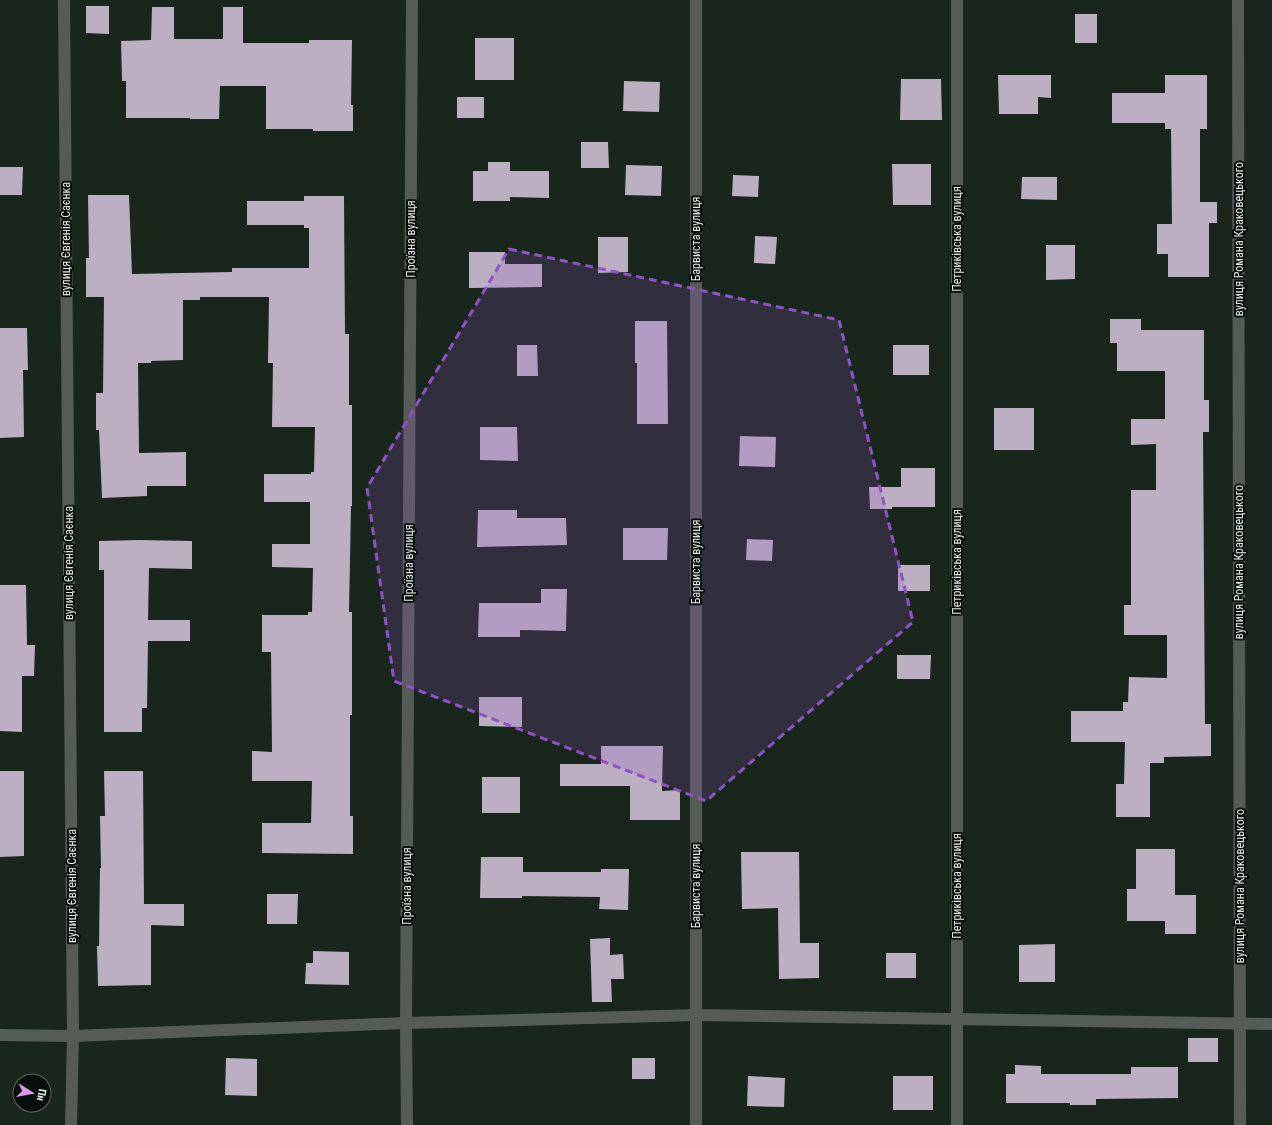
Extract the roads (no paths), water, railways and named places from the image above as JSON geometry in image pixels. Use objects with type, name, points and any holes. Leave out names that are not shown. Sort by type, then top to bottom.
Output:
[{"type":"street","name":"вулиця Євгенія Саєнка","points":[[64,0],[73,1036],[71,1125]]},
{"type":"street","name":"Проїзна вулиця","points":[[407,1125],[406,1023],[412,0]]},
{"type":"street","name":"Барвиста вулиця","points":[[696,0],[696,1125]]},
{"type":"street","name":"Петриківська вулиця","points":[[957,0],[958,1125]]},
{"type":"street","name":"вулиця Романа Краковецького","points":[[1238,0],[1240,1125]]},
{"type":"street","points":[[0,1035],[73,1036],[406,1023],[696,1015],[1272,1024]]}]
